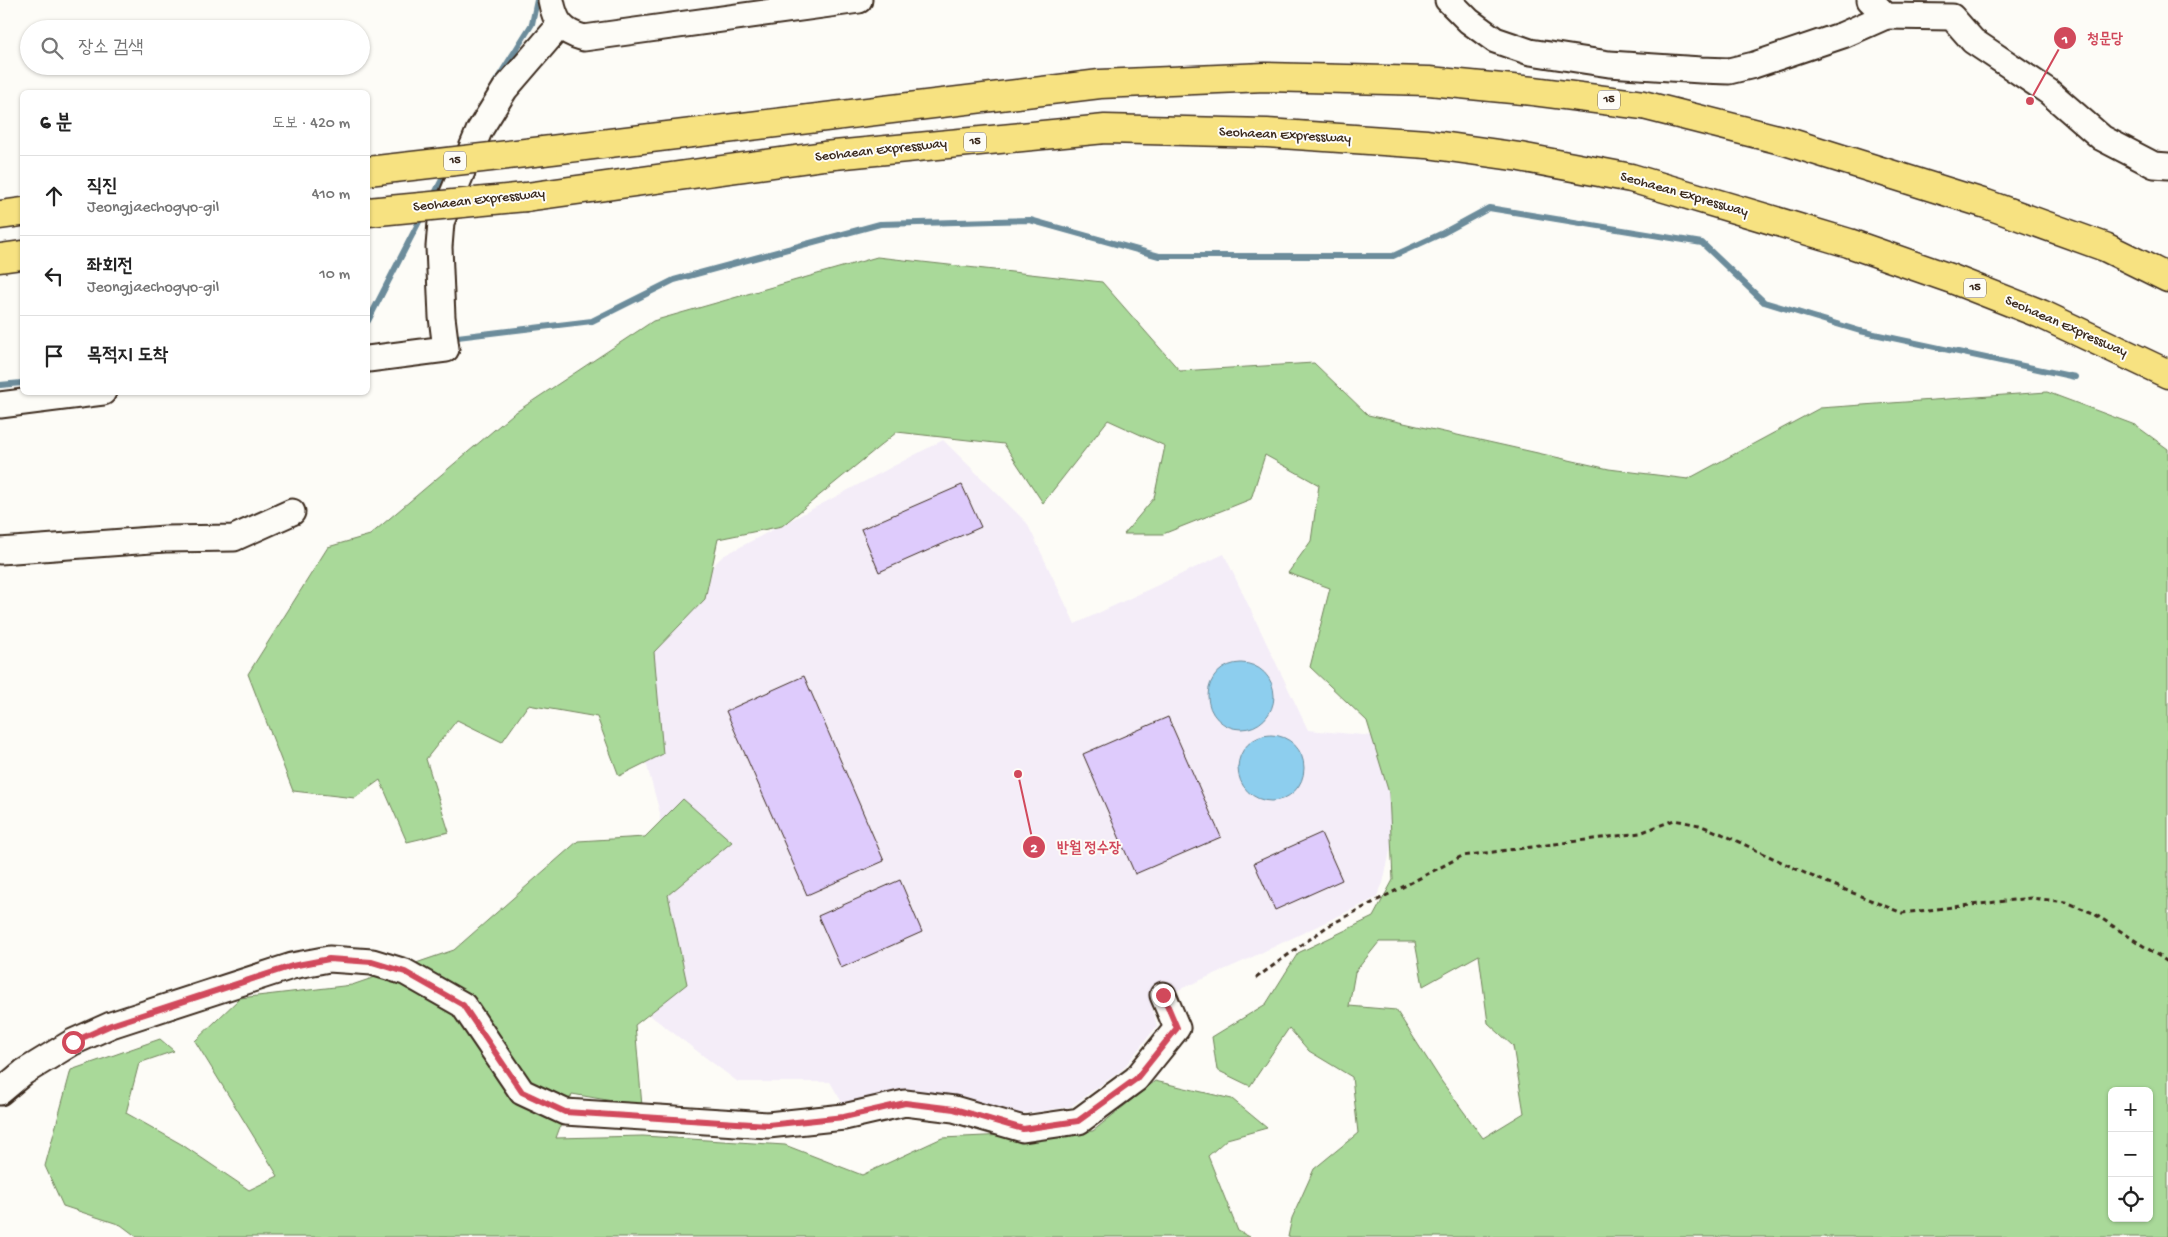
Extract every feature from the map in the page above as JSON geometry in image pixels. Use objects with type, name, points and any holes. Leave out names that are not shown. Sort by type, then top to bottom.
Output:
[{"type":"highway","name":"15","points":[[370,171],[1100,84],[1265,77],[1429,81],[1533,91],[1643,105],[1784,140],[1995,207],[2105,247],[2168,278]]},
{"type":"highway","name":"Seohaean Expressway","points":[[370,212],[526,198],[824,156],[1105,129],[1267,133],[1427,144],[1520,157],[1631,178],[1849,243],[1952,279],[2041,314],[2168,374]]},
{"type":"highway","points":[[0,215],[20,212]]},
{"type":"highway","points":[[0,258],[20,255]]},
{"type":"street","points":[[551,0],[560,24],[571,34],[584,38],[859,0]]},
{"type":"street","points":[[1448,0],[1469,21],[1495,40],[1530,52],[1609,64],[1701,70],[1729,71],[1754,66],[1844,35],[1878,8],[1952,18],[1973,41],[2049,92],[2102,138],[2154,165],[2168,166]]},
{"type":"street","points":[[370,359],[446,349],[442,317],[439,247],[440,222],[479,132],[505,89],[560,24]]},
{"type":"street","points":[[0,405],[79,395]]},
{"type":"street","points":[[0,551],[165,539],[234,538],[292,512]]},
{"type":"street","points":[[0,1092],[24,1072],[73,1042],[111,1025],[292,966],[329,959],[372,962],[405,972],[463,1005],[522,1092],[565,1112],[768,1125],[844,1117],[905,1103],[954,1109],[1023,1129],[1078,1121],[1136,1079],[1177,1028],[1163,995]]},
{"type":"path","points":[[1256,978],[1328,926],[1462,856],[1640,833],[1674,820],[1699,825],[1722,834],[1809,875],[1902,914],[2031,898],[2066,902],[2093,914],[2168,962]]},
{"type":"shaded area","points":[[943,440],[1027,523],[1075,624],[1224,554],[1308,730],[1374,736],[1399,811],[1383,883],[1376,898],[1244,961],[1151,1002],[1157,1026],[1122,1070],[1070,1107],[1013,1115],[917,1092],[843,1104],[830,1082],[738,1082],[631,1001],[659,866],[660,813],[639,737],[656,622],[723,556]]},
{"type":"green space","points":[[877,257],[1102,282],[1180,371],[1314,363],[1368,415],[1609,469],[1688,479],[1820,408],[2047,392],[2135,425],[2168,449],[2168,1237],[1288,1237],[1292,1218],[1314,1169],[1358,1133],[1352,1077],[1309,1051],[1289,1028],[1250,1086],[1217,1070],[1212,1037],[1266,1004],[1298,953],[1373,917],[1393,880],[1389,793],[1367,721],[1310,667],[1330,588],[1288,573],[1311,541],[1319,485],[1265,455],[1251,499],[1163,534],[1124,534],[1154,498],[1165,446],[1108,420],[1043,503],[1004,444],[897,432],[782,526],[718,539],[705,599],[654,652],[663,754],[619,776],[597,717],[528,705],[502,742],[457,720],[426,759],[449,832],[407,842],[380,780],[355,798],[293,791],[248,674],[328,547],[370,535],[513,414],[653,321]],"holes":[[[1379,942],[1415,942],[1423,986],[1479,955],[1488,1023],[1513,1046],[1524,1113],[1483,1138],[1442,1082],[1396,1010],[1349,1006],[1355,972]]]},
{"type":"green space","points":[[683,799],[732,842],[668,895],[687,984],[635,1025],[642,1106],[572,1094],[556,1138],[643,1136],[785,1145],[862,1175],[942,1138],[1093,1131],[1155,1081],[1232,1099],[1267,1128],[1227,1139],[1208,1156],[1238,1231],[1250,1237],[137,1237],[121,1225],[63,1206],[45,1166],[71,1070],[160,1039],[174,1051],[139,1063],[126,1113],[181,1144],[249,1190],[278,1176],[195,1041],[240,998],[352,985],[454,950],[578,841],[645,837]]},
{"type":"water","points":[[1241,663],[1254,666],[1264,673],[1271,683],[1274,696],[1271,709],[1264,719],[1254,726],[1241,729],[1228,726],[1218,719],[1211,709],[1208,696],[1211,683],[1218,673],[1228,666]]},
{"type":"water","points":[[1271,735],[1284,738],[1294,745],[1301,755],[1304,768],[1301,781],[1294,791],[1284,798],[1271,801],[1258,798],[1248,791],[1241,781],[1238,768],[1241,755],[1248,745],[1258,738]]},
{"type":"building","points":[[962,485],[981,527],[879,572],[861,529]]},
{"type":"building","points":[[804,676],[884,861],[807,895],[726,711]]},
{"type":"building","points":[[1168,717],[1221,837],[1135,874],[1083,754]]},
{"type":"building","points":[[1321,833],[1342,880],[1275,910],[1254,863]]},
{"type":"building","points":[[900,880],[922,932],[841,968],[818,916]]},
{"type":"waterway","points":[[495,83],[532,24],[537,0]]},
{"type":"waterway","points":[[432,199],[447,170]]},
{"type":"waterway","points":[[449,338],[592,321],[674,280],[880,224],[1030,220],[1159,256],[1393,256],[1443,233],[1489,208],[1702,243],[1764,302],[1860,331],[2075,377]]},
{"type":"waterway","points":[[370,317],[423,214]]},
{"type":"waterway","points":[[0,385],[20,383]]},
{"type":"place","name":"청문당","points":[[2030,101]]},
{"type":"place","name":"반월 정수장","points":[[1018,774]]},
{"type":"route","points":[[73,1042],[111,1025],[292,966],[329,959],[372,962],[405,972],[438,989],[463,1005],[522,1092],[565,1112],[768,1125],[844,1117],[905,1103],[954,1109],[1023,1129],[1078,1121],[1136,1079],[1177,1028],[1163,995]]}]
